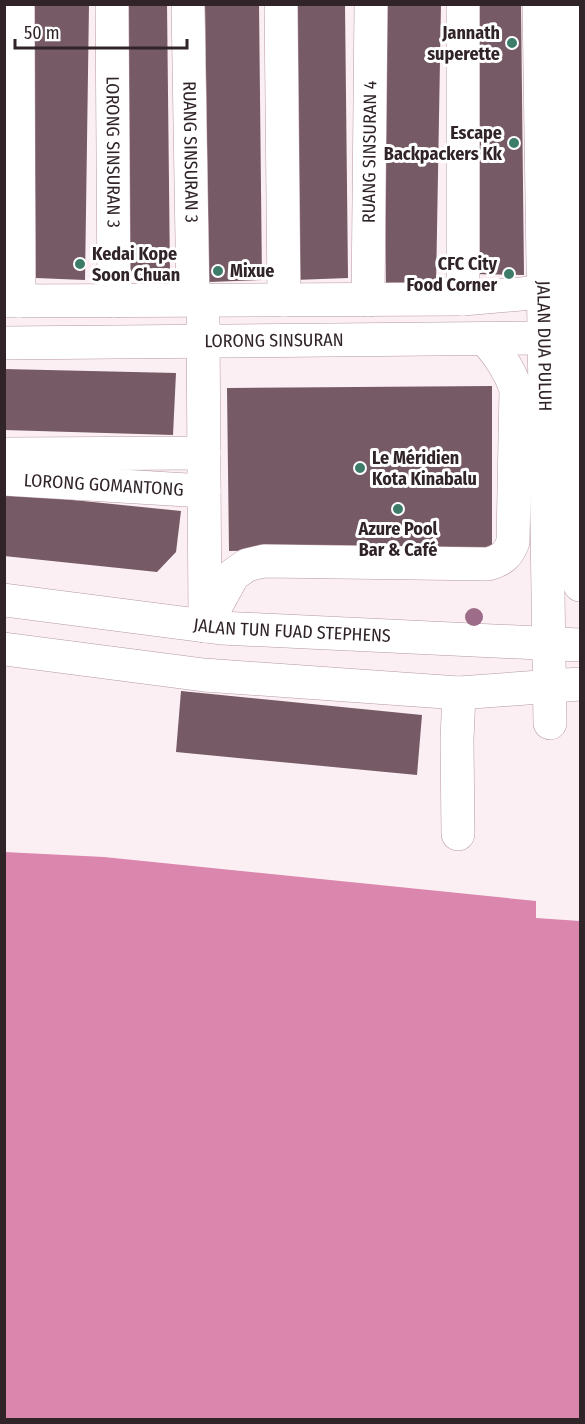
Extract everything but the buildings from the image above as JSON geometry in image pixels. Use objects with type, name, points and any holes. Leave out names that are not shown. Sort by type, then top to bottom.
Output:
[{"type":"street","points":[[18,4],[12,301],[463,299],[543,292]]},
{"type":"street","name":"LORONG SINSURAN 3","points":[[112,4],[114,301]]},
{"type":"street","name":"RUANG SINSURAN 3","points":[[188,4],[198,300],[203,341],[205,626]]},
{"type":"street","points":[[281,4],[284,300]]},
{"type":"street","name":"RUANG SINSURAN 4","points":[[368,300],[371,4]]},
{"type":"street","points":[[463,4],[463,299]]},
{"type":"street","name":"JALAN DUA PULUH","points":[[539,4],[543,338],[564,560],[580,585]]},
{"type":"street","name":"JALAN DUA PULUH","points":[[550,723],[549,686],[565,644],[564,560],[577,363],[571,4]]},
{"type":"street","name":"LORONG SINSURAN","points":[[4,343],[543,338]]},
{"type":"street","points":[[205,626],[233,575],[247,565],[264,561],[488,564],[500,561],[509,552],[513,542],[516,389],[511,373],[502,358],[485,339]]},
{"type":"street","name":"LORONG GOMANTONG","points":[[4,454],[204,453]]},
{"type":"street","name":"LORONG GOMANTONG","points":[[4,479],[204,491]]},
{"type":"street","name":"JALAN TUN FUAD STEPHENS","points":[[4,600],[205,626],[565,644]]},
{"type":"street","name":"JALAN TUN FUAD STEPHENS","points":[[4,639],[203,662],[549,686]]},
{"type":"street","name":"JALAN TUN FUAD STEPHENS","points":[[4,649],[204,675],[459,693],[580,684]]},
{"type":"street","points":[[458,834],[459,693]]},
{"type":"shaded area","points":[[4,852],[104,857],[536,901],[536,918],[580,921],[580,1419],[5,1419]]},
{"type":"place","name":"Jannath superette","points":[[512,43]]},
{"type":"place","name":"Escape Backpackers Kk","points":[[514,143]]},
{"type":"place","name":"Kedai Kope Soon Chuan","points":[[80,264]]},
{"type":"place","name":"Mixue","points":[[218,271]]},
{"type":"place","name":"CFC City Food Corner","points":[[509,274]]},
{"type":"place","name":"Le Méridien Kota Kinabalu","points":[[360,468]]},
{"type":"place","name":"Azure Pool Bar & Café","points":[[398,509]]}]
